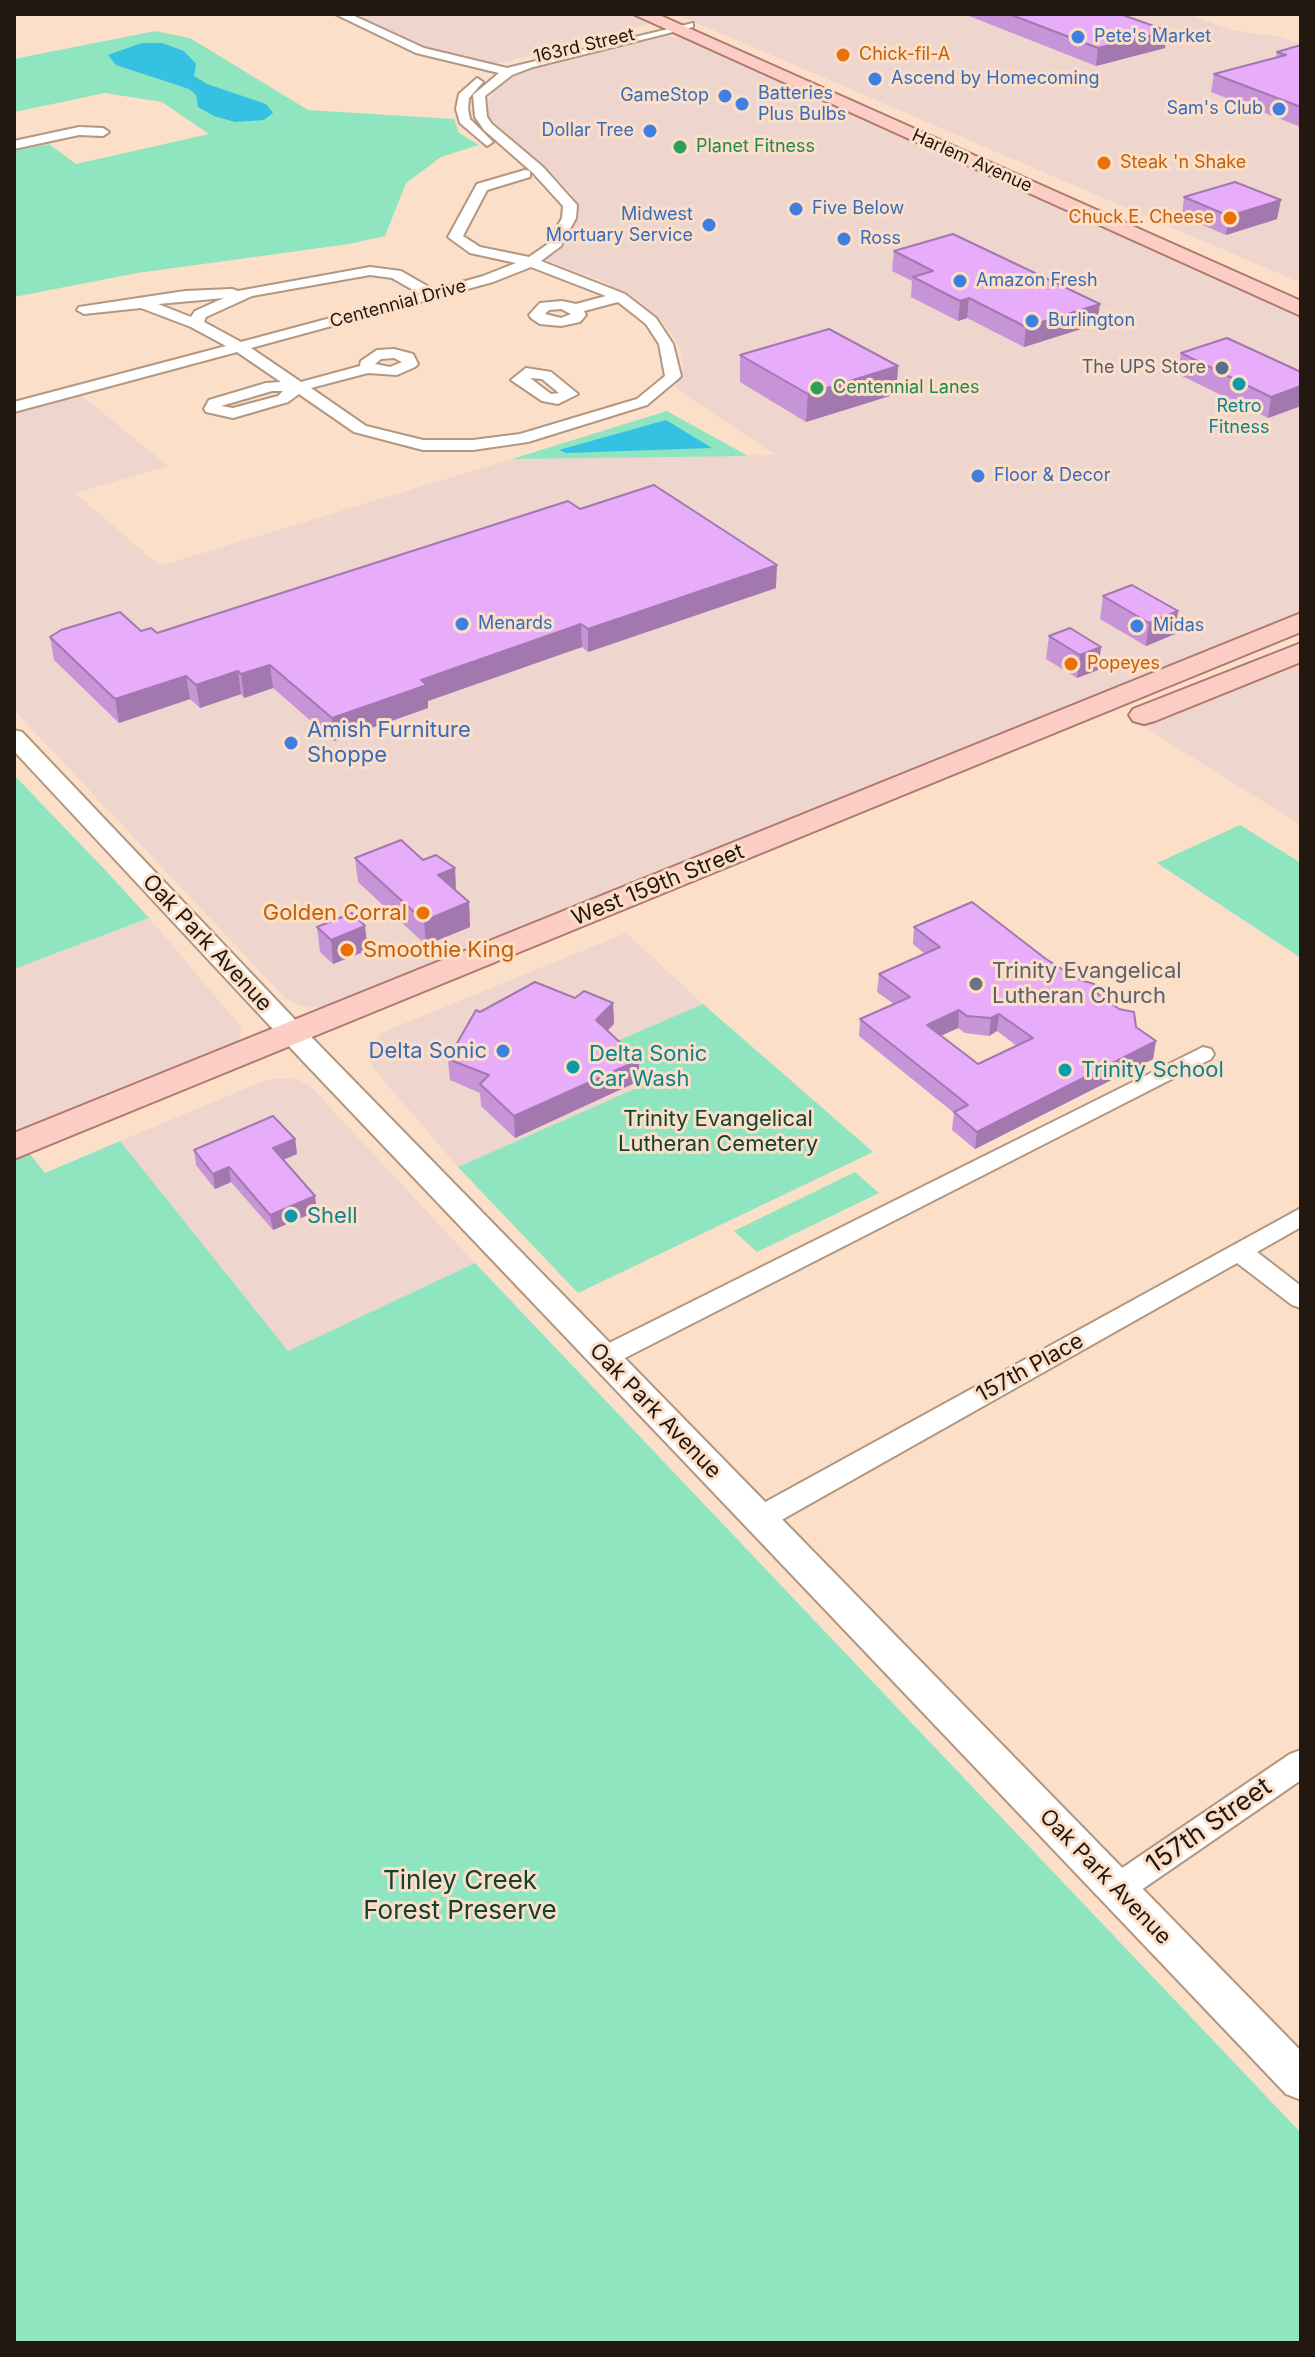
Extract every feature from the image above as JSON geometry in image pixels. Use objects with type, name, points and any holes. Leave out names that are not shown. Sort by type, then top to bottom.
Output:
[{"type":"main road","name":"Harlem Avenue","points":[[642,14],[676,22],[959,138],[1301,290]]},
{"type":"main road","name":"Harlem Avenue","points":[[676,22],[1301,309]]},
{"type":"main road","name":"West 159th Street","points":[[14,1173],[302,1043],[1301,622]]},
{"type":"main road","name":"West 159th Street","points":[[14,1147],[302,1043],[1301,652]]},
{"type":"street","points":[[341,14],[412,49],[502,70]]},
{"type":"street","name":"163rd Street","points":[[502,70],[672,31],[676,22]]},
{"type":"street","name":"Centennial Drive","points":[[502,70],[474,84],[463,97],[464,120],[540,184],[556,204],[558,214],[543,243],[526,261]]},
{"type":"street","name":"Centennial Drive","points":[[14,399],[488,279],[554,246],[569,218],[570,205],[553,184],[491,130],[481,117],[479,95],[502,70]]},
{"type":"street","points":[[14,145],[79,131],[103,132]]},
{"type":"street","points":[[142,303],[196,324],[235,344],[360,429],[423,445],[473,445],[522,439],[651,397],[673,376],[666,344],[651,321],[620,297],[526,261],[475,250],[455,237],[482,187],[525,174]]},
{"type":"street","points":[[84,310],[185,295],[248,292],[370,271],[396,274],[429,293]]},
{"type":"street","points":[[196,324],[200,314],[248,292]]},
{"type":"street","points":[[576,309],[620,297]]},
{"type":"street","name":"Centennial Drive","points":[[14,407],[235,344]]},
{"type":"street","points":[[298,387],[369,368]]},
{"type":"street","points":[[563,398],[594,417]]},
{"type":"street","name":"Oak Park Avenue","points":[[14,737],[302,1043],[1301,2080]]},
{"type":"street","points":[[604,1357],[1203,1054]]},
{"type":"street","name":"157th Place","points":[[759,1519],[1301,1216]]},
{"type":"street","points":[[1239,1251],[1301,1299]]},
{"type":"street","name":"157th Street","points":[[1117,1889],[1301,1763]]},
{"type":"shaded area","points":[[352,14],[635,14],[650,20],[650,24],[493,65],[412,44]]},
{"type":"shaded area","points":[[676,14],[1187,14],[1231,30],[1281,37],[1301,44],[1301,283]]},
{"type":"shaded area","points":[[664,36],[689,38],[1301,319],[1301,613],[336,1009],[304,1007],[286,999],[14,710],[14,413],[81,395],[168,466],[75,493],[160,566],[512,459],[776,455],[675,388],[683,370],[681,350],[664,323],[636,299],[601,281],[546,260],[560,249],[573,228],[578,210],[570,191],[488,117],[486,107],[492,94],[506,80],[531,68]]},
{"type":"shaded area","points":[[1301,663],[1301,825],[1139,724],[1288,668]]},
{"type":"shaded area","points":[[149,918],[242,1028],[239,1039],[227,1049],[14,1134],[14,969]]},
{"type":"shaded area","points":[[626,933],[703,1004],[608,1045],[649,1083],[458,1167],[373,1068],[367,1050],[381,1033]]},
{"type":"shaded area","points":[[295,1078],[311,1087],[475,1263],[288,1351],[120,1141],[254,1085],[272,1079]]},
{"type":"green space","points":[[155,31],[190,38],[308,110],[454,119],[459,133],[479,145],[441,157],[406,183],[385,236],[349,244],[137,273],[14,297],[14,151],[49,144],[76,164],[209,134],[162,102],[105,93],[14,112],[14,59]]},
{"type":"green space","points":[[667,411],[748,456],[512,459]]},
{"type":"green space","points":[[14,775],[108,873],[149,918],[14,969]]},
{"type":"green space","points":[[1240,825],[1301,863],[1301,958],[1157,863]]},
{"type":"green space","name":"Trinity Evangelical Lutheran Cemetery","points":[[703,1004],[873,1152],[578,1293],[458,1167],[648,1083],[608,1045]]},
{"type":"green space","name":"Tinley Creek Forest Preserve","points":[[14,1134],[45,1173],[120,1141],[288,1351],[475,1263],[1301,2133],[1301,2343],[14,2343]]},
{"type":"green space","points":[[855,1172],[879,1193],[757,1252],[734,1231]]},
{"type":"water","points":[[142,43],[162,43],[184,51],[196,64],[194,76],[207,84],[266,104],[273,113],[264,120],[235,122],[214,116],[198,107],[196,95],[189,89],[116,65],[108,55]]},
{"type":"water","points":[[666,420],[712,448],[566,453],[559,450]]},
{"type":"building","points":[[1009,14],[1120,14],[1168,31],[1098,48]]},
{"type":"building","points":[[1301,45],[1301,107],[1214,74],[1286,55],[1277,52]]},
{"type":"building","points":[[1235,182],[1281,200],[1229,216],[1184,197]]},
{"type":"building","points":[[953,234],[1100,304],[1026,327],[969,298],[960,301],[913,277],[933,271],[894,251]]},
{"type":"building","points":[[829,329],[898,366],[808,394],[740,355]]},
{"type":"building","points":[[1227,338],[1301,372],[1301,386],[1271,397],[1181,353]]},
{"type":"building","name":"Menards","points":[[654,485],[777,565],[588,629],[581,624],[421,680],[427,685],[332,718],[270,665],[241,674],[238,671],[196,685],[186,676],[115,699],[50,637],[61,630],[120,612],[141,631],[151,628],[157,633],[568,501],[580,509]]},
{"type":"building","points":[[1132,585],[1178,611],[1149,623],[1103,596]]},
{"type":"building","points":[[1070,628],[1101,647],[1080,655],[1049,636]]},
{"type":"building","points":[[401,840],[423,860],[436,855],[455,868],[438,875],[469,902],[424,921],[355,858]]},
{"type":"building","points":[[972,902],[1046,959],[1078,979],[1094,984],[1098,994],[1119,1009],[1134,1012],[1136,1027],[1156,1041],[977,1132],[954,1112],[968,1105],[860,1019],[910,997],[879,974],[940,947],[914,927]],"holes":[[[959,1010],[967,1016],[991,1018],[999,1014],[1033,1038],[978,1064],[927,1025]]]},
{"type":"building","points":[[352,913],[365,926],[331,940],[317,927]]},
{"type":"building","points":[[535,982],[575,998],[584,991],[613,1003],[596,1020],[639,1060],[514,1116],[480,1084],[489,1075],[448,1059],[476,1010],[480,1012]]},
{"type":"building","points":[[273,1116],[295,1139],[273,1148],[315,1196],[270,1215],[229,1167],[213,1174],[194,1150]]},
{"type":"place","name":"Pete's Market","points":[[1078,37]]},
{"type":"place","name":"Chick-fil-A","points":[[843,55]]},
{"type":"place","name":"Ascend by Homecoming","points":[[875,79]]},
{"type":"place","name":"GameStop","points":[[725,96]]},
{"type":"place","name":"Batteries Plus Bulbs","points":[[742,104]]},
{"type":"place","name":"Sam's Club","points":[[1279,109]]},
{"type":"place","name":"Dollar Tree","points":[[650,131]]},
{"type":"place","name":"Planet Fitness","points":[[680,147]]},
{"type":"place","name":"Steak 'n Shake","points":[[1104,163]]},
{"type":"place","name":"Five Below","points":[[796,209]]},
{"type":"place","name":"Chuck E. Cheese","points":[[1230,218]]},
{"type":"place","name":"Midwest Mortuary Service","points":[[709,225]]},
{"type":"place","name":"Ross","points":[[844,239]]},
{"type":"place","name":"Amazon Fresh","points":[[960,281]]},
{"type":"place","name":"Burlington","points":[[1032,321]]},
{"type":"place","name":"The UPS Store","points":[[1222,368]]},
{"type":"place","name":"Retro Fitness","points":[[1239,384]]},
{"type":"place","name":"Centennial Lanes","points":[[817,388]]},
{"type":"place","name":"Floor & Decor","points":[[978,476]]},
{"type":"place","name":"Menards","points":[[462,624]]},
{"type":"place","name":"Midas","points":[[1137,626]]},
{"type":"place","name":"Popeyes","points":[[1071,664]]},
{"type":"place","name":"Amish Furniture Shoppe","points":[[291,743]]},
{"type":"place","name":"Golden Corral","points":[[423,913]]},
{"type":"place","name":"Smoothie King","points":[[347,950]]},
{"type":"place","name":"Trinity Evangelical Lutheran Church","points":[[976,984]]},
{"type":"place","name":"Delta Sonic","points":[[503,1051]]},
{"type":"place","name":"Delta Sonic Car Wash","points":[[573,1067]]},
{"type":"place","name":"Trinity School","points":[[1065,1070]]},
{"type":"place","name":"Shell","points":[[291,1216]]}]
